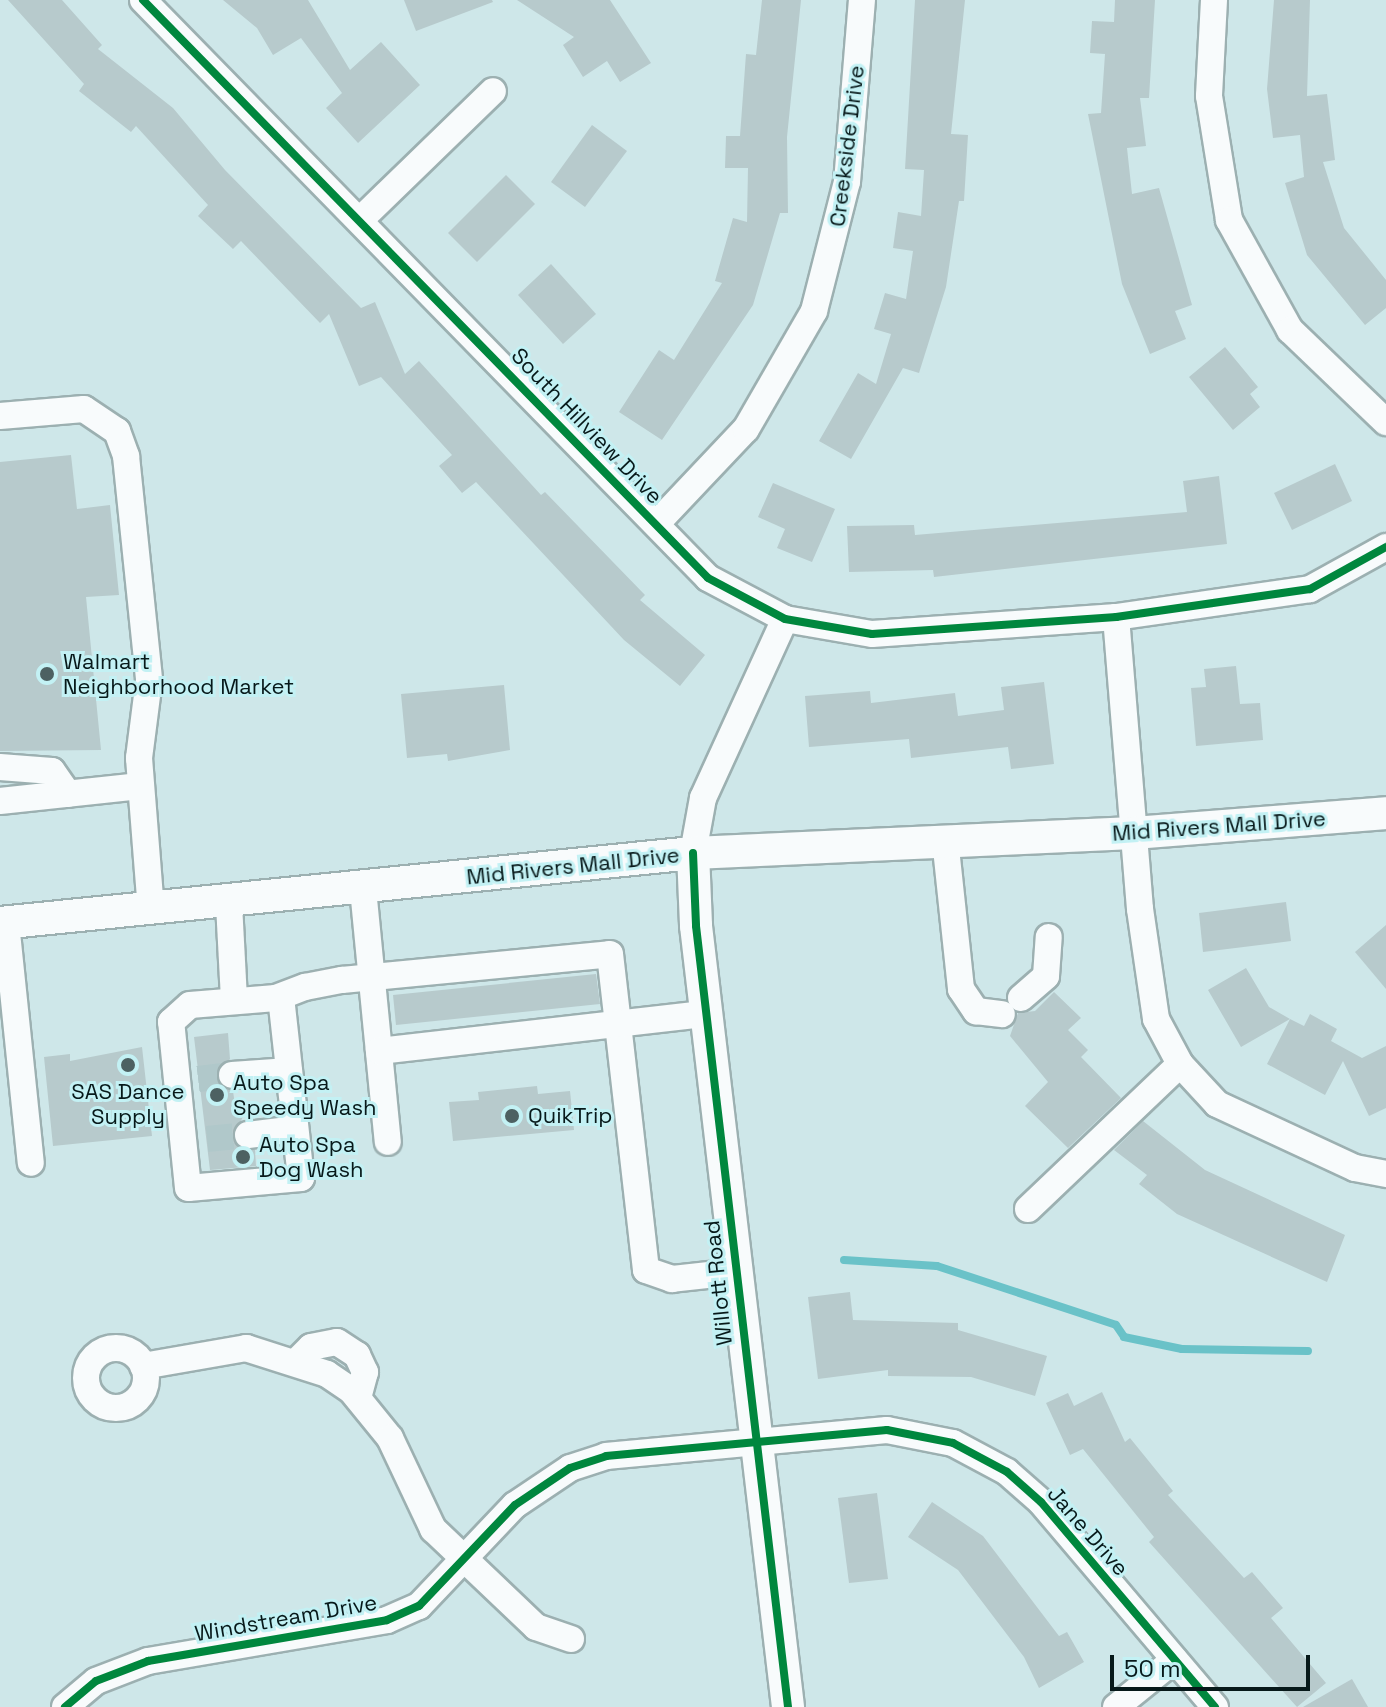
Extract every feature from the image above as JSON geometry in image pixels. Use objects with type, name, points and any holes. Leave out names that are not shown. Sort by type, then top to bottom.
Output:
[{"type":"main road","name":"Mid Rivers Mall Drive","points":[[2,922],[229,904],[693,853],[945,839],[1134,833],[1386,813]]},
{"type":"main road","name":"Willott Road","points":[[693,853],[706,1014],[754,1442],[788,1707]]},
{"type":"street","name":"South Hillview Drive","points":[[143,0],[708,578],[785,619],[872,634],[1116,617],[1310,589],[1386,547]]},
{"type":"street","name":"Creekside Drive","points":[[657,523],[746,429],[814,311],[847,182],[862,0]]},
{"type":"street","points":[[1214,0],[1209,96],[1229,220],[1254,275],[1290,330],[1386,422]]},
{"type":"street","points":[[360,220],[493,91]]},
{"type":"street","points":[[0,416],[84,409],[117,431],[126,456],[149,680],[140,786],[151,911]]},
{"type":"street","points":[[1116,617],[1147,973],[1156,1019],[1180,1064],[1217,1104],[1355,1168],[1386,1174]]},
{"type":"street","name":"Willott Road","points":[[693,853],[703,798],[785,619]]},
{"type":"street","points":[[0,767],[52,771],[68,794]]},
{"type":"street","points":[[0,801],[140,786]]},
{"type":"street","points":[[945,839],[952,946],[967,1003],[989,1016],[1011,1006],[1046,976],[1049,937]]},
{"type":"street","points":[[363,889],[388,1142]]},
{"type":"street","points":[[229,904],[234,1001]]},
{"type":"street","points":[[2,922],[8,1026],[31,1163]]},
{"type":"street","points":[[281,997],[301,1178],[188,1188],[195,1140],[187,1079],[171,1022],[177,1012],[234,1001],[281,997],[342,980],[372,980],[610,954],[646,1270],[672,1279],[735,1272]]},
{"type":"street","points":[[379,1051],[706,1014]]},
{"type":"street","points":[[1028,1209],[1180,1064]]},
{"type":"street","points":[[232,1075],[289,1071]]},
{"type":"street","points":[[248,1135],[295,1129]]},
{"type":"street","points":[[143,1366],[218,1348],[298,1360],[358,1398],[390,1438],[433,1529],[536,1627],[571,1639]]},
{"type":"street","name":"Jane Drive","points":[[754,1442],[887,1430],[929,1436],[983,1456],[1041,1502],[1215,1707]]},
{"type":"street","name":"Windstream Drive","points":[[65,1707],[96,1681],[148,1661],[387,1620],[419,1606],[466,1562],[527,1495],[570,1468],[606,1456],[754,1442]]},
{"type":"street","points":[[1116,1707],[1174,1660]]},
{"type":"building","points":[[8,0],[62,0],[102,45],[98,49],[173,108],[225,170],[361,308],[375,302],[405,374],[419,361],[541,495],[545,492],[645,595],[640,600],[705,655],[680,686],[624,640],[476,482],[462,493],[439,466],[452,455],[381,377],[359,386],[329,314],[320,323],[241,241],[233,249],[198,216],[208,205],[136,126],[131,132],[79,91],[84,84]]},
{"type":"building","points":[[223,0],[308,0],[350,70],[381,42],[420,85],[358,143],[326,108],[342,93],[301,38],[273,55],[257,28]]},
{"type":"building","points":[[404,0],[492,0],[493,2],[416,31]]},
{"type":"building","points":[[517,0],[610,0],[651,63],[620,82],[607,61],[583,77],[563,45],[574,37]]},
{"type":"building","points":[[762,0],[801,0],[787,137],[788,213],[780,213],[753,305],[662,440],[619,412],[659,350],[674,360],[722,283],[715,281],[733,218],[747,222],[748,168],[725,168],[726,136],[740,136],[746,54],[756,55]]},
{"type":"building","points":[[915,0],[965,0],[951,134],[968,135],[964,201],[959,201],[946,287],[919,373],[903,368],[851,459],[819,441],[858,373],[876,384],[891,334],[874,329],[885,293],[906,299],[913,251],[893,248],[898,212],[921,216],[924,170],[905,169]]},
{"type":"building","points":[[1115,0],[1155,0],[1149,98],[1140,98],[1146,146],[1127,148],[1132,194],[1159,188],[1192,305],[1175,311],[1186,339],[1150,354],[1122,284],[1088,114],[1101,113],[1105,54],[1090,53],[1092,21],[1114,22]]},
{"type":"building","points":[[1274,0],[1310,0],[1307,96],[1327,94],[1335,160],[1323,162],[1344,228],[1386,280],[1386,308],[1365,325],[1307,255],[1285,183],[1304,177],[1300,135],[1273,138],[1267,89]]},
{"type":"building","points":[[592,125],[627,151],[585,207],[551,182]]},
{"type":"building","points":[[506,175],[535,204],[477,262],[448,233]]},
{"type":"building","points":[[551,264],[596,314],[563,344],[518,295]]},
{"type":"building","points":[[1225,347],[1258,387],[1250,394],[1260,407],[1233,430],[1189,377]]},
{"type":"building","name":"Walmart Neighborhood Market","points":[[71,455],[77,509],[110,505],[119,595],[86,597],[101,750],[0,751],[0,462]]},
{"type":"building","points":[[1335,464],[1352,501],[1292,530],[1274,493]]},
{"type":"building","points":[[1219,476],[1227,544],[934,577],[933,570],[849,572],[847,526],[914,525],[915,535],[1187,512],[1183,481]]},
{"type":"building","points":[[773,483],[835,509],[812,562],[777,548],[785,529],[758,517]]},
{"type":"building","points":[[1236,666],[1240,704],[1260,703],[1263,740],[1196,746],[1191,688],[1206,687],[1204,669]]},
{"type":"building","points":[[1044,682],[1054,764],[1011,769],[1008,747],[911,758],[909,739],[809,747],[805,696],[870,691],[871,703],[955,693],[958,716],[1004,710],[1001,687]]},
{"type":"building","points":[[504,685],[510,750],[448,761],[447,754],[407,758],[401,694]]},
{"type":"building","points":[[1286,902],[1291,941],[1203,952],[1199,913]]},
{"type":"building","points":[[1386,925],[1386,989],[1355,952]]},
{"type":"building","points":[[1246,968],[1269,1007],[1290,1019],[1241,1047],[1208,990]]},
{"type":"building","points":[[596,974],[600,1004],[396,1025],[393,995]]},
{"type":"building","points":[[1054,992],[1081,1018],[1068,1030],[1088,1050],[1081,1057],[1121,1098],[1068,1148],[1025,1106],[1048,1082],[1010,1036],[1018,1013],[1035,1011]]},
{"type":"building","points":[[1310,1014],[1337,1029],[1331,1041],[1362,1058],[1386,1046],[1386,1108],[1369,1116],[1343,1061],[1325,1095],[1267,1064],[1290,1019],[1304,1026]]},
{"type":"building","name":"Auto Spa Speedy Wash","points":[[228,1033],[230,1059],[216,1077],[233,1091],[236,1112],[246,1111],[232,1138],[241,1149],[255,1150],[256,1166],[210,1170],[194,1037]]},
{"type":"building","points":[[142,1047],[152,1136],[53,1146],[44,1057],[70,1054],[70,1061]]},
{"type":"building","name":"QuikTrip","points":[[537,1086],[538,1094],[570,1091],[574,1130],[453,1141],[449,1102],[479,1100],[478,1092]]},
{"type":"building","points":[[1143,1121],[1205,1170],[1345,1235],[1327,1282],[1177,1214],[1139,1184],[1147,1175],[1114,1150]]},
{"type":"building","points":[[850,1292],[853,1320],[958,1323],[958,1330],[1047,1356],[1035,1396],[971,1377],[888,1376],[888,1370],[818,1379],[808,1297]]},
{"type":"building","points":[[1102,1392],[1125,1442],[1130,1438],[1173,1491],[1168,1495],[1244,1578],[1252,1572],[1283,1608],[1271,1618],[1326,1683],[1297,1707],[1149,1542],[1154,1537],[1083,1449],[1070,1455],[1046,1403],[1068,1393],[1074,1406]]},
{"type":"building","points":[[877,1493],[888,1579],[849,1583],[838,1498]]},
{"type":"building","points":[[932,1502],[983,1536],[1059,1636],[1067,1632],[1084,1662],[1039,1688],[1024,1657],[958,1570],[908,1537]]},
{"type":"building","points":[[1352,1679],[1368,1707],[1303,1707]]},
{"type":"waterway","points":[[844,1260],[937,1266],[1116,1325],[1124,1337],[1182,1349],[1308,1351]]},
{"type":"tunnel","points":[[198,1079],[232,1075]]},
{"type":"tunnel","points":[[207,1139],[248,1135]]},
{"type":"cycle path","points":[[143,0],[708,578],[785,619],[872,634],[1116,617],[1310,589],[1386,547]]},
{"type":"cycle path","points":[[693,853],[696,926],[788,1707]]},
{"type":"cycle path","points":[[65,1707],[96,1681],[148,1661],[387,1620],[419,1606],[515,1505],[570,1468],[606,1456],[887,1430],[953,1443],[1007,1472],[1041,1502],[1215,1707]]},
{"type":"place","name":"Walmart Neighborhood Market","points":[[47,674]]},
{"type":"place","name":"SAS Dance Supply","points":[[128,1065]]},
{"type":"place","name":"Auto Spa Speedy Wash","points":[[217,1095]]},
{"type":"place","name":"QuikTrip","points":[[512,1116]]},
{"type":"place","name":"Auto Spa Dog Wash","points":[[243,1157]]}]
